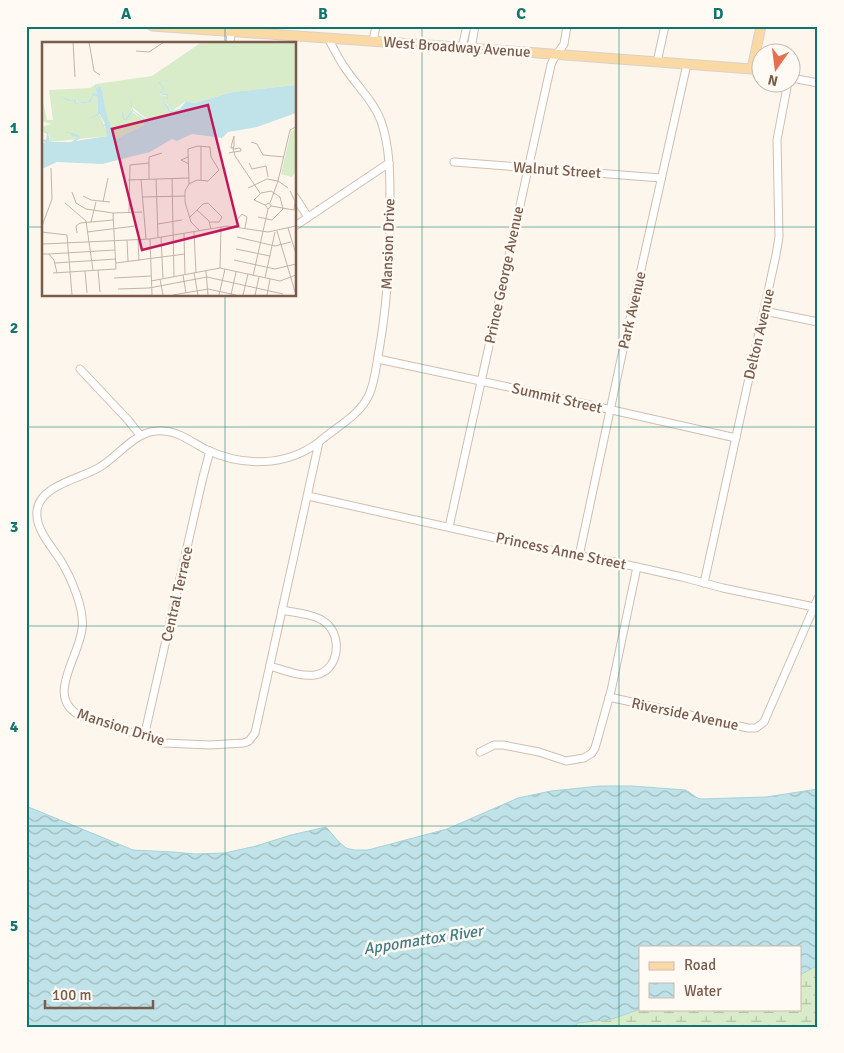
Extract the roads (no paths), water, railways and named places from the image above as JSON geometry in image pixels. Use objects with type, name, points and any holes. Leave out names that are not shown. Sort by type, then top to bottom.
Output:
[{"type":"main road","name":"West Broadway Avenue","points":[[152,26],[752,70]]},
{"type":"main road","points":[[760,42],[761,26]]},
{"type":"street","points":[[373,41],[376,26]]},
{"type":"street","points":[[466,48],[467,26]]},
{"type":"street","points":[[466,48],[475,26]]},
{"type":"street","name":"Prince George Avenue","points":[[449,527],[553,60],[564,44],[567,26]]},
{"type":"street","points":[[657,62],[665,26]]},
{"type":"street","points":[[230,42],[232,32]]},
{"type":"street","name":"Mansion Drive","points":[[319,442],[270,666],[254,733],[249,741],[210,745],[164,743],[73,712],[65,702],[64,691],[81,636],[82,619],[69,576],[46,538],[37,516],[37,509],[41,500],[56,487],[99,468],[140,435],[154,431],[165,430],[186,438],[210,451],[238,460],[264,463],[296,455],[311,448],[357,412],[363,405],[372,386],[385,314],[390,258],[389,163],[380,119],[374,107],[343,65],[328,38]]},
{"type":"street","name":"Park Avenue","points":[[579,556],[687,64]]},
{"type":"street","points":[[802,80],[818,83]]},
{"type":"street","name":"Delton Avenue","points":[[704,582],[776,255],[779,237],[777,140],[786,92]]},
{"type":"street","name":"Walnut Street","points":[[454,162],[661,178]]},
{"type":"street","points":[[296,225],[389,163]]},
{"type":"street","points":[[296,199],[308,217]]},
{"type":"street","points":[[764,311],[818,322]]},
{"type":"street","name":"Summit Street","points":[[378,359],[736,438]]},
{"type":"street","points":[[80,369],[140,435]]},
{"type":"street","name":"Central Terrace","points":[[144,737],[210,451]]},
{"type":"street","name":"Princess Anne Street","points":[[308,496],[814,607]]},
{"type":"street","points":[[480,752],[494,745],[539,752],[566,761],[588,756],[595,748],[609,697],[637,567]]},
{"type":"street","points":[[814,607],[818,598]]},
{"type":"street","name":"Riverside Avenue","points":[[609,697],[748,728],[760,726],[764,722],[814,607]]},
{"type":"street","points":[[270,666],[313,675],[330,667],[336,655],[334,635],[326,622],[319,618],[282,610]]},
{"type":"water","name":"Appomattox River","points":[[600,786],[632,786],[685,790],[701,799],[766,797],[818,789],[818,965],[802,974],[802,946],[639,946],[639,1009],[612,1019],[578,1023],[573,1027],[26,1027],[26,806],[133,850],[195,854],[225,853],[326,827],[346,848],[368,850],[447,829],[518,798],[551,791]]}]
